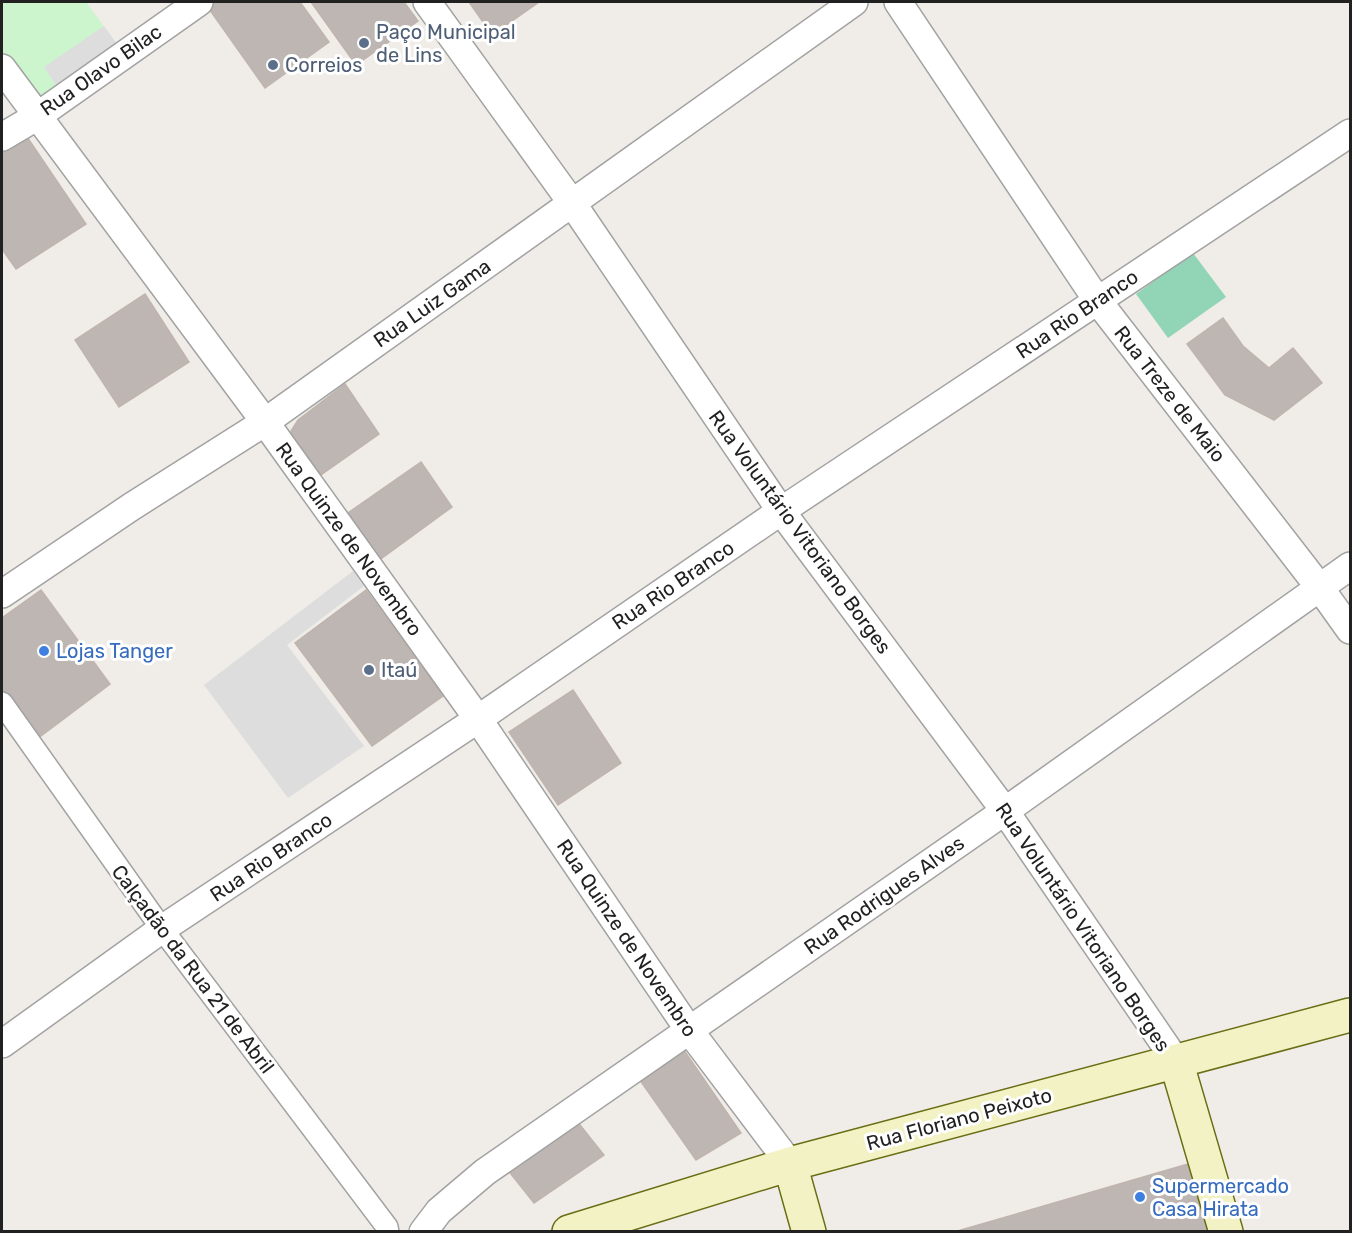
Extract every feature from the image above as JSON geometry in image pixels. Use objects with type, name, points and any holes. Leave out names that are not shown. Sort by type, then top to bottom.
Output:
[{"type":"main road","name":"Rua Floriano Peixoto","points":[[569,1232],[790,1164],[1350,1016]]},
{"type":"main road","points":[[1176,1061],[1226,1232]]},
{"type":"main road","points":[[790,1164],[809,1232]]},
{"type":"street","name":"Rua Olavo Bilac","points":[[2,137],[36,117],[200,2]]},
{"type":"street","name":"Rua Voluntário Vitoriano Borges","points":[[427,2],[572,203],[781,511],[1005,811],[1176,1061]]},
{"type":"street","name":"Rua Luiz Gama","points":[[2,594],[131,507],[265,422],[854,2]]},
{"type":"street","name":"Rua Treze de Maio","points":[[898,2],[1097,300],[1350,630]]},
{"type":"street","name":"Rua Quinze de Novembro","points":[[2,68],[36,117],[265,422],[478,719],[689,1030],[790,1164]]},
{"type":"street","name":"Rua Rio Branco","points":[[2,1044],[162,929],[478,719],[781,511],[1350,133]]},
{"type":"street","name":"Rua Rodrigues Alves","points":[[423,1232],[439,1211],[485,1172],[1005,811],[1350,566]]},
{"type":"street","name":"Calçadão da Rua 21 de Abril","points":[[2,703],[162,929],[387,1227],[388,1232]]},
{"type":"green space","points":[[2,2],[86,2],[117,44],[30,103],[2,60]]},
{"type":"green space","points":[[1193,253],[1226,297],[1168,338],[1136,294]]},
{"type":"shaded area","points":[[104,26],[117,44],[56,85],[44,67]]},
{"type":"shaded area","points":[[353,571],[364,586],[287,645],[364,746],[288,798],[204,685]]},
{"type":"building","name":"Correios","points":[[214,2],[300,2],[329,42],[265,88],[207,6]]},
{"type":"building","name":"Paço Municipal de Lins","points":[[311,2],[404,2],[418,21],[356,65]]},
{"type":"building","points":[[469,2],[539,2],[492,35]]},
{"type":"building","points":[[23,131],[86,224],[16,269],[2,249],[2,146]]},
{"type":"building","points":[[145,294],[189,362],[119,407],[75,340]]},
{"type":"building","points":[[1223,318],[1243,346],[1269,368],[1293,348],[1322,383],[1274,420],[1225,395],[1187,344]]},
{"type":"building","points":[[345,384],[379,434],[318,477],[291,438],[291,431],[298,420]]},
{"type":"building","points":[[421,462],[452,507],[378,561],[345,515]]},
{"type":"building","name":"Lojas Tanger","points":[[41,590],[110,684],[37,739],[2,693],[2,618]]},
{"type":"building","name":"Itaú","points":[[366,590],[443,696],[372,746],[295,643]]},
{"type":"building","points":[[573,690],[621,763],[558,805],[509,732]]},
{"type":"building","points":[[681,1046],[741,1133],[696,1160],[637,1076]]},
{"type":"building","points":[[576,1120],[604,1155],[534,1203],[507,1169]]},
{"type":"building","name":"Supermercado Casa Hirata","points":[[1195,1162],[1214,1232],[954,1232]]},
{"type":"place","name":"Paço Municipal de Lins","points":[[364,43]]},
{"type":"place","name":"Correios","points":[[273,65]]},
{"type":"place","name":"Lojas Tanger","points":[[44,651]]},
{"type":"place","name":"Itaú","points":[[369,670]]},
{"type":"place","name":"Supermercado Casa Hirata","points":[[1140,1197]]}]
